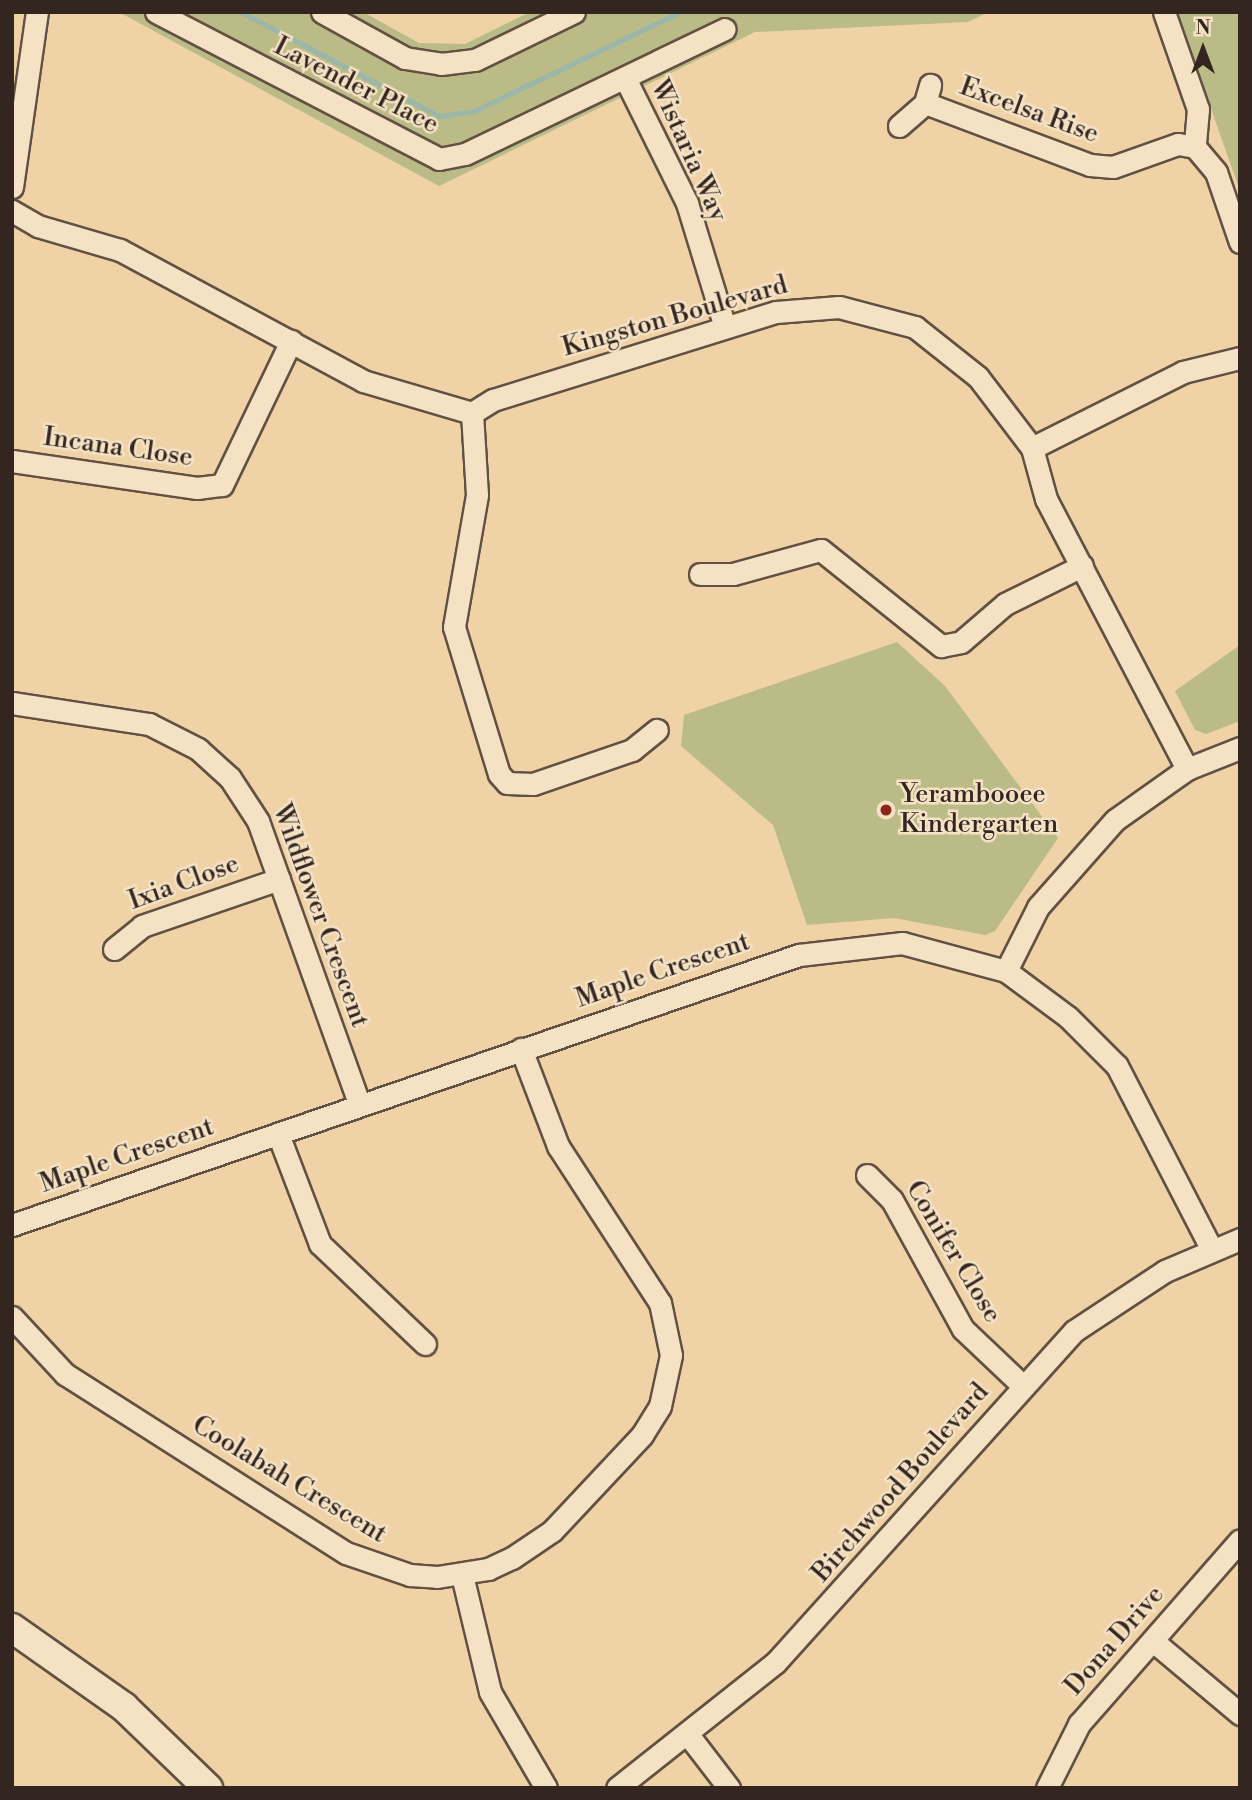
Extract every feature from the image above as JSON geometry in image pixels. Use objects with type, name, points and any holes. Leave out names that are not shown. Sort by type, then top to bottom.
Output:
[{"type":"street","points":[[12,187],[37,12]]},
{"type":"street","name":"Lavender Place","points":[[156,12],[439,159],[464,154],[725,29]]},
{"type":"street","points":[[322,12],[405,58],[441,64],[475,60],[574,12]]},
{"type":"street","points":[[1164,12],[1198,109],[1195,147],[1216,172],[1240,242]]},
{"type":"street","name":"Wistaria Way","points":[[625,78],[687,203],[724,327]]},
{"type":"street","name":"Excelsa Rise","points":[[899,126],[928,94],[1090,165],[1113,167],[1178,144],[1195,147]]},
{"type":"street","points":[[12,211],[38,226],[120,250],[363,381],[472,412],[477,495],[454,626],[499,774],[507,783],[533,784],[632,750],[657,730]]},
{"type":"street","name":"Kingston Boulevard","points":[[472,412],[724,327],[813,306],[887,316],[947,346],[1032,448],[1040,487],[1187,769]]},
{"type":"street","name":"Incana Close","points":[[12,461],[197,488],[222,485],[291,341]]},
{"type":"street","points":[[1032,448],[1183,372],[1240,358]]},
{"type":"street","points":[[700,574],[733,574],[821,550],[941,646],[961,642],[1005,604],[1082,566]]},
{"type":"street","name":"Wildflower Crescent","points":[[12,703],[149,724],[198,749],[247,800],[279,878],[359,1104]]},
{"type":"street","points":[[1006,971],[1038,907],[1070,866],[1115,820],[1187,769],[1240,748]]},
{"type":"street","name":"Ixia Close","points":[[114,949],[142,926],[279,878]]},
{"type":"street","name":"Maple Crescent","points":[[12,1225],[799,955],[867,943],[956,953],[1006,971],[1068,1017],[1116,1066],[1211,1248]]},
{"type":"street","name":"Coolabah Crescent","points":[[12,1317],[65,1374],[346,1553],[410,1575],[462,1575],[512,1558],[552,1531],[642,1435],[660,1406],[671,1355],[660,1304],[558,1146],[520,1049]]},
{"type":"street","points":[[278,1134],[320,1244],[425,1344]]},
{"type":"street","name":"Conifer Close","points":[[867,1175],[892,1200],[963,1329],[1023,1386]]},
{"type":"street","name":"Birchwood Boulevard","points":[[617,1788],[689,1736],[776,1662],[852,1583],[1074,1331],[1122,1296],[1211,1248],[1240,1239]]},
{"type":"street","name":"Dona Drive","points":[[1047,1788],[1079,1724],[1240,1540]]},
{"type":"street","points":[[462,1575],[490,1692],[546,1788]]},
{"type":"street","points":[[12,1628],[124,1707],[208,1788]]},
{"type":"street","points":[[1153,1641],[1240,1714]]},
{"type":"street","points":[[689,1736],[729,1788]]},
{"type":"green space","points":[[119,12],[363,12],[419,43],[465,44],[530,12],[989,12],[968,22],[755,32],[439,186]]},
{"type":"green space","points":[[1177,12],[1240,12],[1240,191]]},
{"type":"green space","points":[[897,642],[945,686],[1058,838],[995,931],[985,935],[894,918],[807,925],[773,825],[681,746],[684,715]]},
{"type":"green space","points":[[1240,645],[1240,721],[1206,734],[1195,730],[1175,691]]},
{"type":"waterway","points":[[241,12],[439,116],[474,111],[680,12]]},
{"type":"place","name":"Yerambooee Kindergarten","points":[[886,810]]}]
